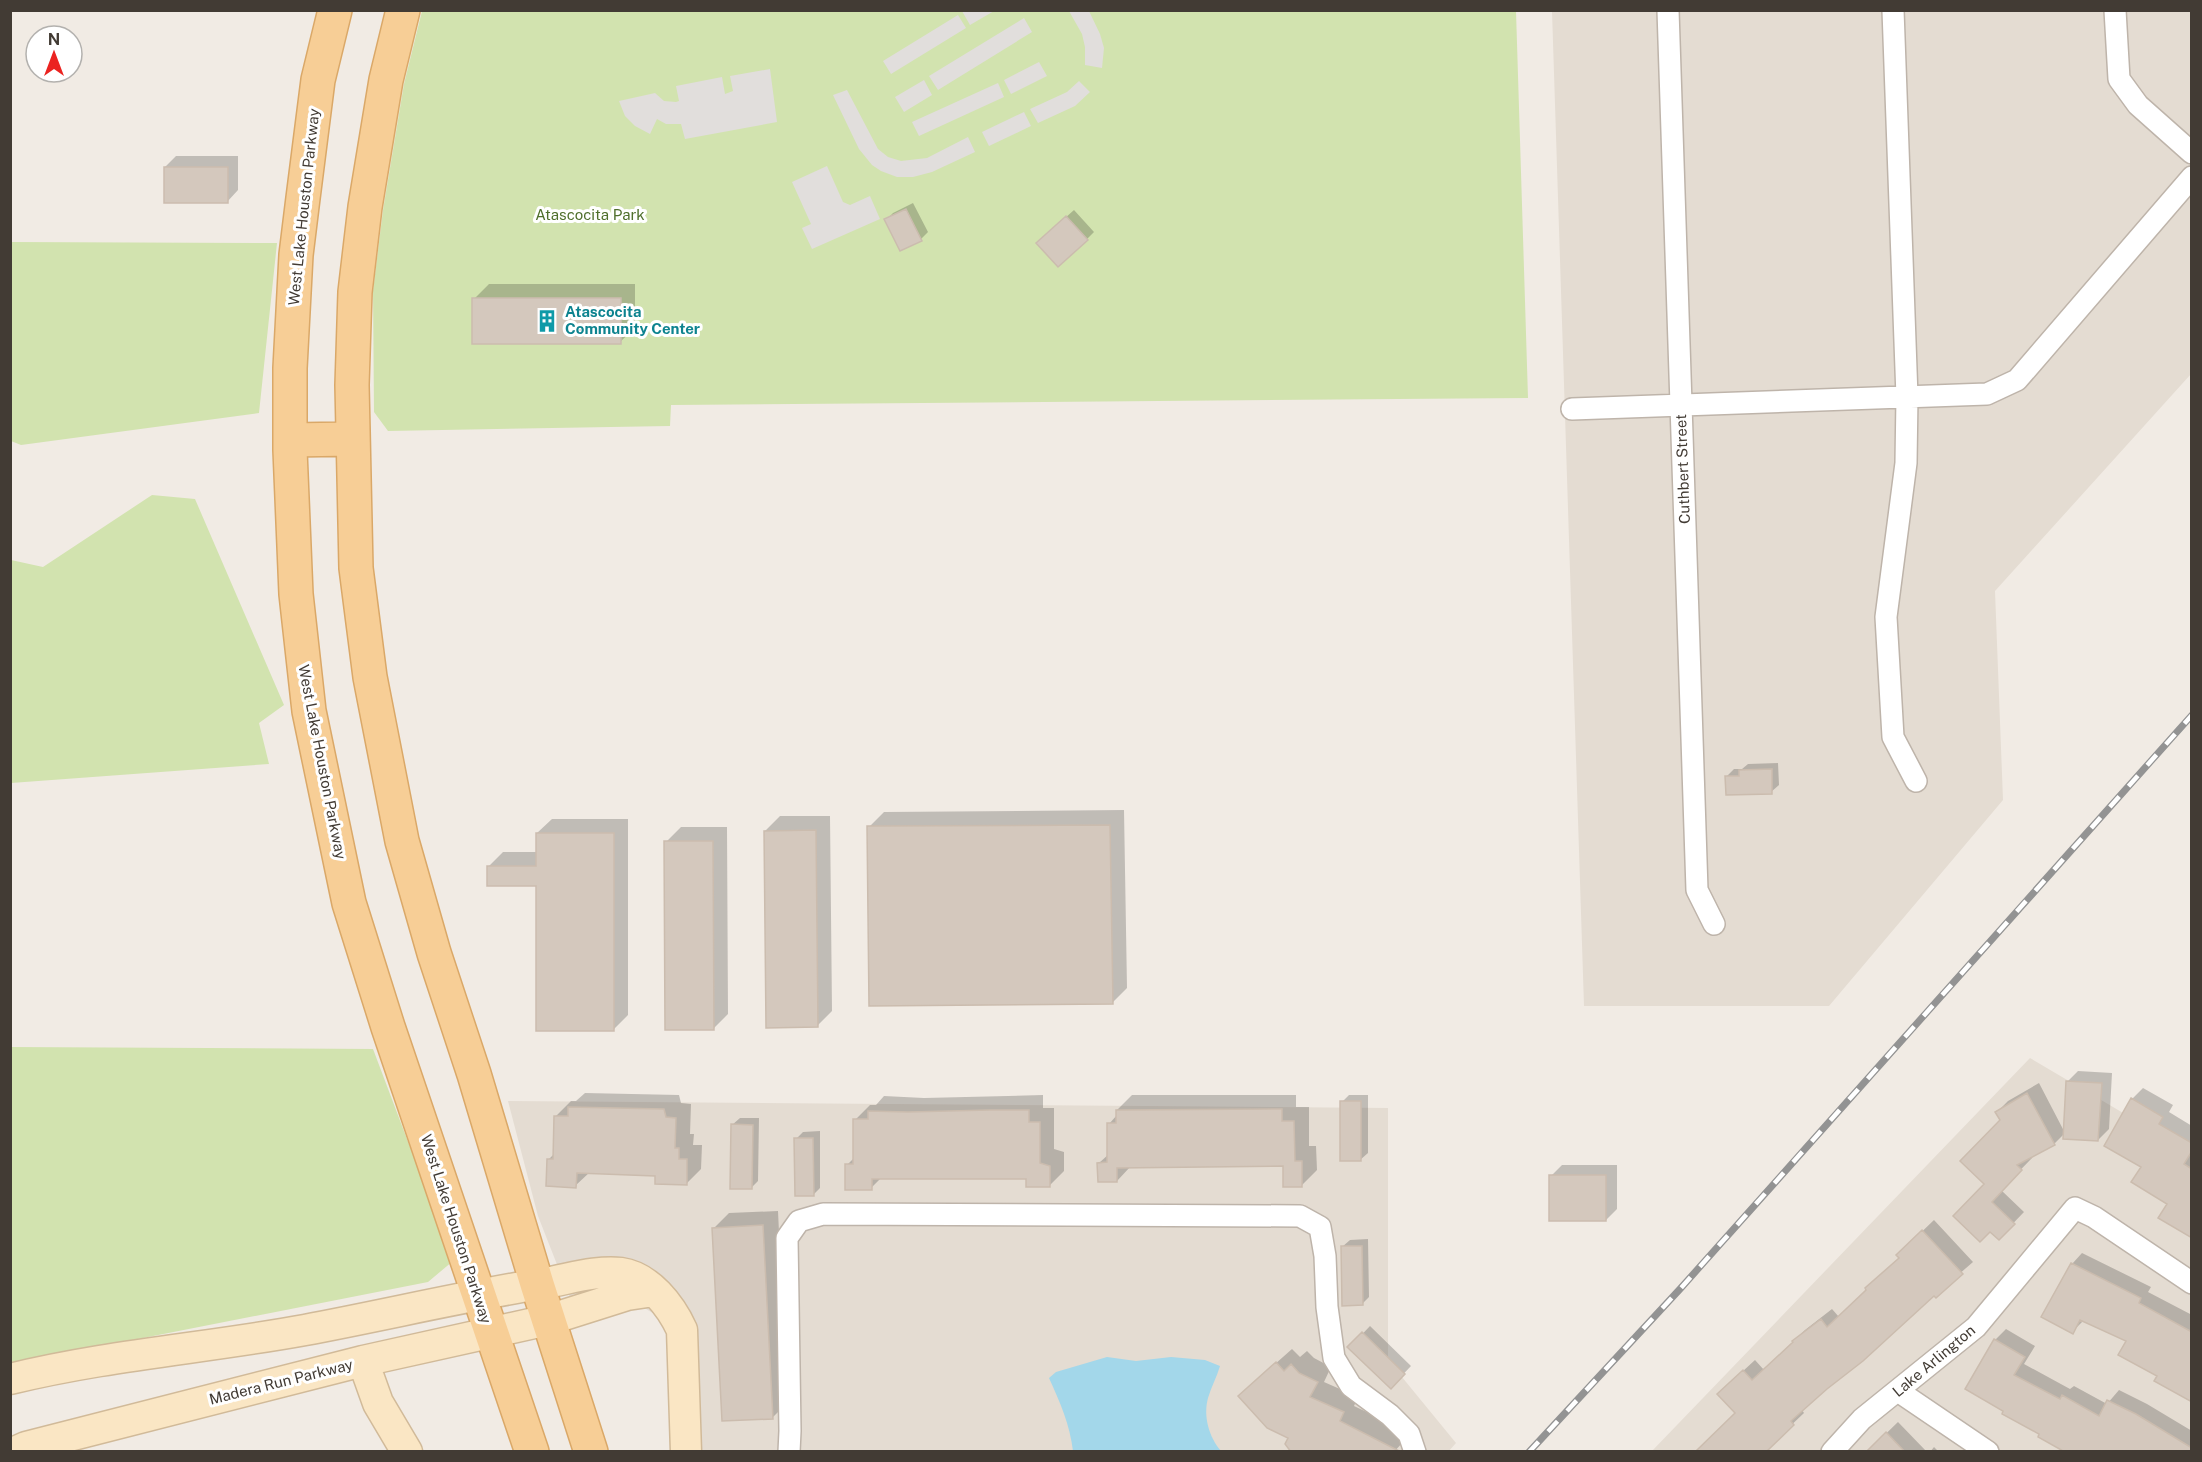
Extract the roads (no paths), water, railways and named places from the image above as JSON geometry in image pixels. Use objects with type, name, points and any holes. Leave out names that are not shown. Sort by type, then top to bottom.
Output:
[{"type":"main road","name":"West Lake Houston Parkway","points":[[335,10],[318,80],[296,255],[290,368],[290,440],[296,594],[309,711],[349,903],[387,1027],[532,1452]]},
{"type":"main road","points":[[403,10],[386,80],[365,207],[355,292],[352,439],[356,568],[370,677],[402,841],[434,953],[474,1074],[548,1320],[591,1452]]},
{"type":"main road","points":[[290,440],[352,439]]},
{"type":"street","name":"Cuthbert Street","points":[[1668,10],[1697,890],[1714,924]]},
{"type":"street","points":[[1893,10],[1906,397],[1906,463],[1886,617],[1893,737],[1916,781]]},
{"type":"street","points":[[2115,10],[2119,79],[2138,105],[2192,153]]},
{"type":"street","points":[[1572,409],[1987,394],[2017,380],[2192,177]]},
{"type":"street","name":"Lake Arlington","points":[[1832,1452],[1862,1419],[1976,1327],[2076,1208],[2094,1217],[2192,1283]]},
{"type":"street","points":[[789,1452],[787,1238],[799,1221],[823,1214],[1299,1216],[1320,1227],[1334,1358],[1352,1386],[1390,1415],[1409,1434],[1415,1452]]},
{"type":"street","points":[[10,1380],[55,1368],[116,1357],[304,1330],[479,1294],[606,1273],[623,1273],[654,1291],[674,1312],[682,1330],[686,1452]]},
{"type":"street","name":"Madera Run Parkway","points":[[15,1452],[26,1447],[363,1361],[548,1320],[627,1295],[654,1291]]},
{"type":"street","points":[[363,1361],[378,1403],[407,1452]]},
{"type":"street","points":[[1898,1391],[1988,1452]]},
{"type":"water","points":[[1107,1357],[1136,1361],[1171,1357],[1205,1360],[1220,1366],[1208,1398],[1206,1412],[1210,1433],[1221,1451],[1073,1451],[1067,1423],[1049,1378],[1056,1372]]},
{"type":"railway","points":[[1529,1452],[1680,1289],[2192,715]]},
{"type":"place","name":"Atascocita Community Center","points":[[547,321]]},
{"type":"park label","name":"Atascocita Park","points":[[590,215]]}]
